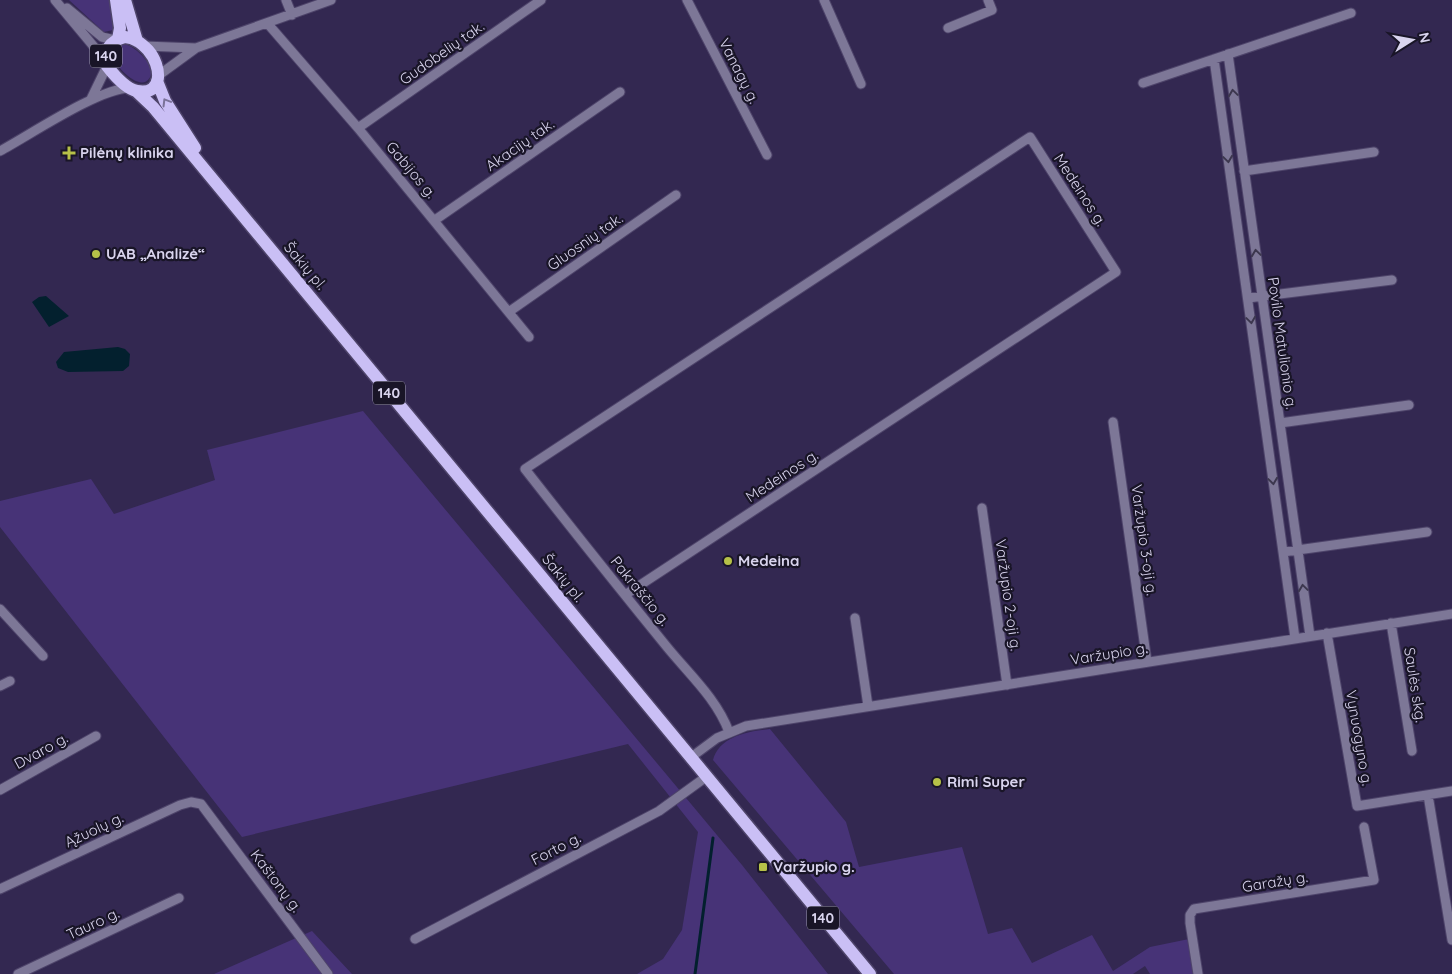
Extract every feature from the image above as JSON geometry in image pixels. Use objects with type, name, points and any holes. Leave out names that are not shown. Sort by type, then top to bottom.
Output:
[{"type":"main road","name":"140","points":[[116,0],[120,28],[117,40]]},
{"type":"main road","name":"140","points":[[125,0],[141,43],[157,62],[158,78]]},
{"type":"main road","name":"140","points":[[133,90],[106,63],[108,47],[125,37],[141,43]]},
{"type":"main road","points":[[133,90],[148,89],[158,78]]},
{"type":"main road","name":"Šakių pl.","points":[[158,78],[165,101],[231,202]]},
{"type":"main road","name":"Šakių pl.","points":[[133,90],[146,99],[870,974]]},
{"type":"street","points":[[56,0],[96,33],[107,40],[117,40]]},
{"type":"street","points":[[56,0],[106,63],[91,99]]},
{"type":"street","points":[[286,0],[292,15]]},
{"type":"street","points":[[158,78],[196,48],[268,24],[331,0]]},
{"type":"street","name":"Gudobelių tak.","points":[[358,128],[541,0]]},
{"type":"street","name":"Vanagų g.","points":[[687,0],[767,155]]},
{"type":"street","points":[[824,0],[861,84]]},
{"type":"street","points":[[948,28],[992,10],[988,0]]},
{"type":"street","points":[[1143,83],[1351,13]]},
{"type":"street","name":"Gabijos g.","points":[[268,24],[435,220],[529,337]]},
{"type":"street","points":[[141,43],[196,48]]},
{"type":"street","name":"Povilo Matulionio g.","points":[[1228,54],[1310,636]]},
{"type":"street","name":"Povilo Matulionio g.","points":[[1214,59],[1295,638]]},
{"type":"street","points":[[0,152],[91,99],[114,90],[133,90]]},
{"type":"street","name":"Akacijų tak.","points":[[435,220],[620,92]]},
{"type":"street","name":"Medeinos g.","points":[[525,470],[1030,137],[1116,272],[625,595]]},
{"type":"street","points":[[1244,171],[1374,152]]},
{"type":"street","name":"Gluosnių tak.","points":[[510,311],[676,195]]},
{"type":"street","points":[[1248,298],[1392,280]]},
{"type":"street","points":[[1280,423],[1409,405]]},
{"type":"street","name":"Varžupio 3-oji g.","points":[[1113,422],[1147,662]]},
{"type":"street","name":"Pakraščio g.","points":[[525,470],[718,707],[730,732]]},
{"type":"street","name":"Varžupio 2-oji g.","points":[[982,508],[1007,685]]},
{"type":"street","points":[[1283,552],[1427,532]]},
{"type":"street","points":[[0,609],[44,656]]},
{"type":"street","name":"Varžupio g.","points":[[690,758],[730,732],[746,726],[1452,614]]},
{"type":"street","points":[[855,618],[868,706]]},
{"type":"street","name":"Saulės skg.","points":[[1391,623],[1412,751]]},
{"type":"street","name":"Vynuogyno g.","points":[[1327,633],[1357,806],[1452,790]]},
{"type":"street","points":[[0,686],[10,680]]},
{"type":"street","name":"Dvaro g.","points":[[0,790],[96,736]]},
{"type":"street","name":"Forto g.","points":[[415,939],[659,811],[706,777]]},
{"type":"street","points":[[1428,795],[1452,940]]},
{"type":"street","name":"Ąžuolų g.","points":[[0,890],[180,804],[192,802],[201,804]]},
{"type":"street","name":"Kaštonų g.","points":[[201,804],[328,974]]},
{"type":"street","name":"Garažų g.","points":[[1198,974],[1190,923],[1190,914],[1194,909],[1374,880],[1364,827]]},
{"type":"street","name":"Tauro g.","points":[[18,974],[179,898]]},
{"type":"shaded area","points":[[69,0],[110,0],[116,24],[113,30],[104,32]]},
{"type":"shaded area","points":[[123,44],[136,50],[150,66],[152,70],[149,78],[144,82],[138,82],[131,78],[119,67],[115,60],[113,54],[118,46]]},
{"type":"shaded area","points":[[363,411],[742,865],[828,974],[637,974],[663,959],[682,930],[698,832],[628,744],[242,837],[0,527],[0,501],[91,479],[114,514],[215,480],[207,450]]},
{"type":"shaded area","points":[[770,729],[846,822],[859,867],[962,847],[988,934],[1012,928],[1032,963],[1092,935],[1113,971],[1150,947],[1189,939],[1195,974],[1150,974],[1145,966],[1133,974],[894,974],[713,760],[721,745],[728,740],[744,733]]},
{"type":"shaded area","points":[[312,931],[352,974],[214,974]]},
{"type":"water","points":[[46,296],[69,316],[49,327],[32,302],[39,297]]},
{"type":"water","points":[[118,347],[125,349],[130,354],[129,366],[123,371],[68,372],[58,368],[56,362],[64,352]]},
{"type":"waterway","points":[[695,974],[713,838]]},
{"type":"place","name":"Pilėnų klinika","points":[[69,153]]},
{"type":"place","name":"UAB „Analizė“","points":[[96,254]]},
{"type":"place","name":"Medeina","points":[[728,561]]},
{"type":"place","name":"Rimi Super","points":[[937,782]]},
{"type":"place","name":"Varžupio g.","points":[[763,867]]}]
